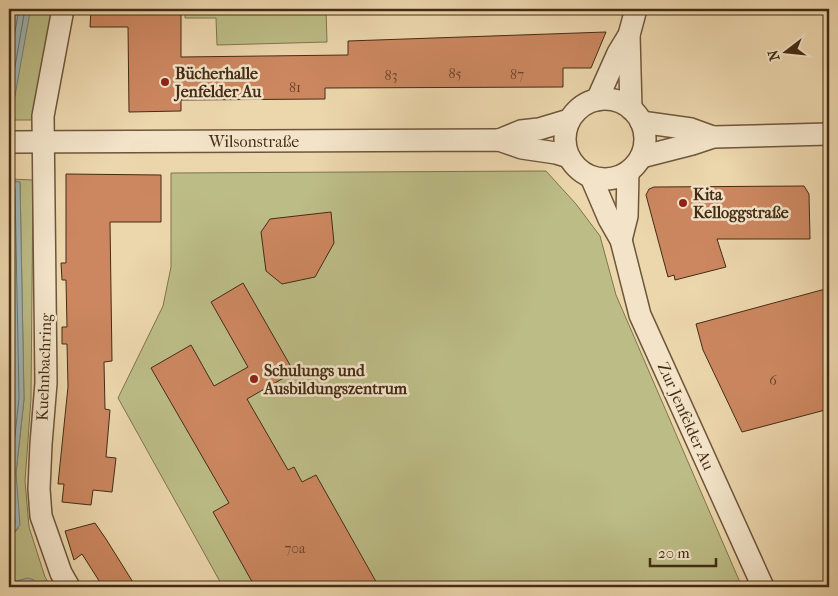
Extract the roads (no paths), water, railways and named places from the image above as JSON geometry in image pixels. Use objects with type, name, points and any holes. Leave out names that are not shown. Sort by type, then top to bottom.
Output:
[{"type":"street","name":"Kuehnbachring","points":[[63,9],[43,116],[46,383],[39,489],[46,531],[68,587]]},
{"type":"street","points":[[597,100],[618,53],[629,35],[636,9]]},
{"type":"street","points":[[629,35],[636,116],[645,140],[635,164]]},
{"type":"street","points":[[713,137],[691,129],[636,116],[615,100],[597,100],[579,108],[569,120],[565,142],[569,157],[578,170],[592,177],[606,180],[614,178],[635,164],[713,137],[829,134]]},
{"type":"street","name":"Wilsonstraße","points":[[499,140],[521,131],[539,129],[569,120]]},
{"type":"street","name":"Wilsonstraße","points":[[9,142],[499,140],[522,148],[569,157]]},
{"type":"street","name":"Zur Jenfelder Au","points":[[621,240],[627,216],[635,164]]},
{"type":"street","name":"Zur Jenfelder Au","points":[[592,177],[609,219],[621,240],[640,315],[763,587]]},
{"type":"water","points":[[9,9],[30,9],[11,118],[9,118]]},
{"type":"water","points":[[9,181],[20,182],[24,399],[16,473],[20,525],[9,538]]},
{"type":"water","points":[[28,578],[34,580],[37,587],[9,587],[12,582]]},
{"type":"place","name":"Bücherhalle Jenfelder Au","points":[[165,82]]},
{"type":"place","name":"Kita Kelloggstraße","points":[[683,203]]},
{"type":"place","name":"Schulungs und Ausbildungszentrum","points":[[254,379]]}]
